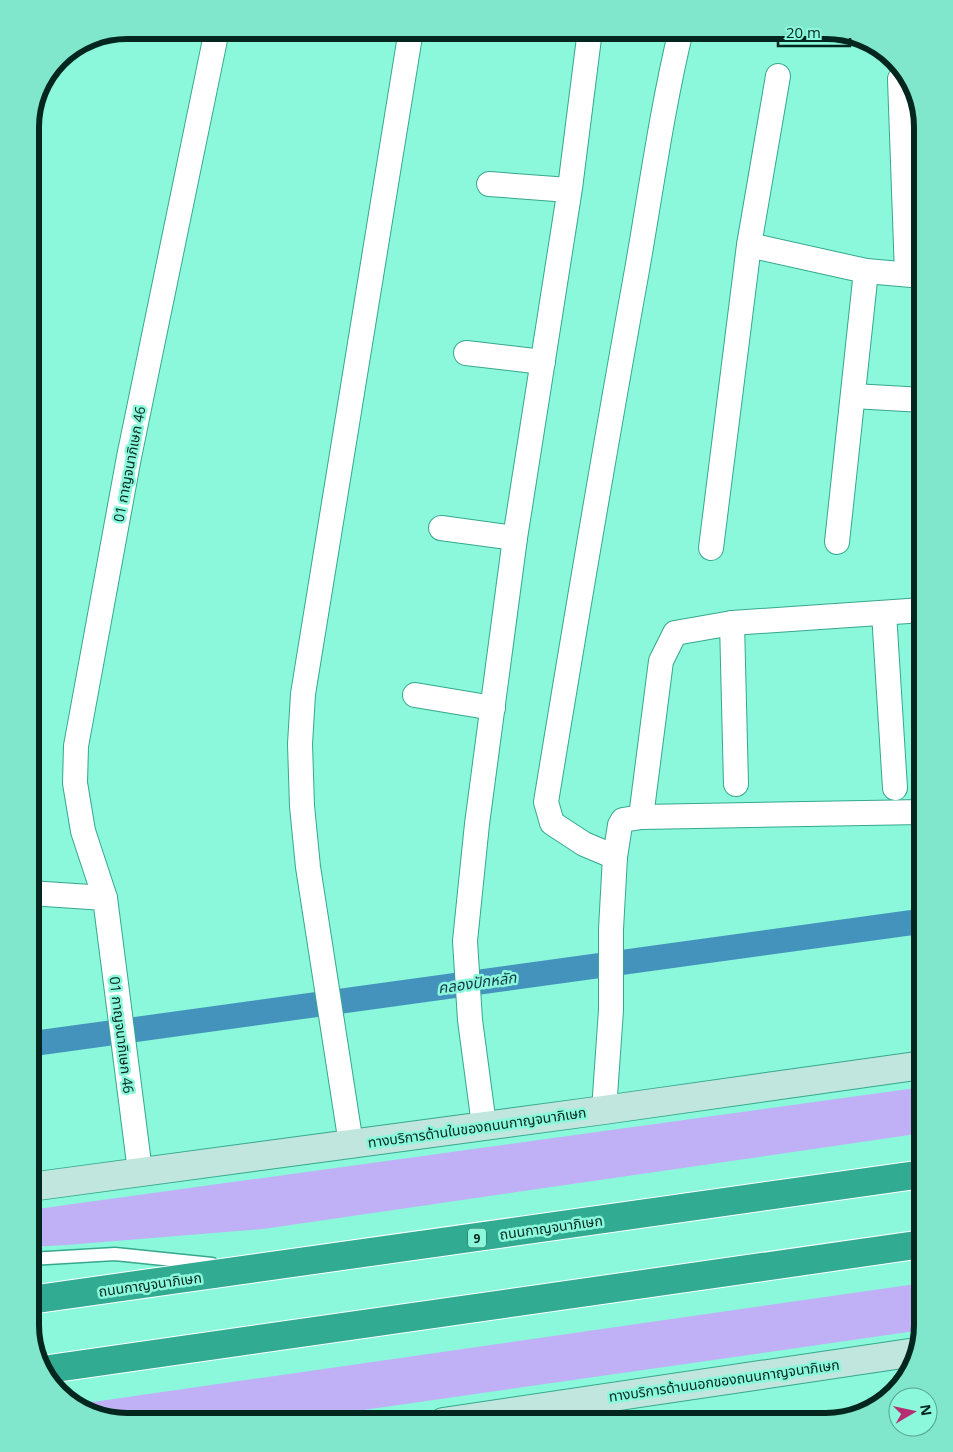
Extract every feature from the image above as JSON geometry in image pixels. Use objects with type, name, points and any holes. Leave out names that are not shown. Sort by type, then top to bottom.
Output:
[{"type":"highway","name":"ถนนกาญจนาภิเษก","points":[[39,1299],[914,1175]]},
{"type":"highway","points":[[50,1369],[914,1245]]},
{"type":"main road","name":"ทางบริการด้านในของถนนกาญจนาภิเษก","points":[[39,1186],[914,1066]]},
{"type":"main road","name":"ทางบริการด้านนอกของถนนกาญจนาภิเษก","points":[[563,1413],[590,1411],[910,1353]]},
{"type":"street","name":"01 กาญจนาภิเษก 46","points":[[140,1171],[105,898],[83,830],[75,783],[76,746],[130,457],[215,39]]},
{"type":"street","points":[[351,1144],[308,867],[302,806],[300,744],[302,694],[409,39]]},
{"type":"street","points":[[484,1125],[470,1020],[465,941],[477,824],[515,538],[569,190],[589,39]]},
{"type":"street","points":[[615,857],[584,844],[552,823],[546,802],[598,488],[649,204],[664,104],[679,39]]},
{"type":"street","points":[[711,548],[749,245],[778,76]]},
{"type":"street","points":[[900,79],[914,262]]},
{"type":"street","points":[[489,184],[569,190]]},
{"type":"street","points":[[749,245],[866,271],[914,275]]},
{"type":"street","points":[[837,542],[866,271]]},
{"type":"street","points":[[466,353],[543,362]]},
{"type":"street","points":[[853,396],[914,399]]},
{"type":"street","points":[[441,528],[515,538]]},
{"type":"street","points":[[641,817],[661,661],[675,633],[732,623],[914,611]]},
{"type":"street","points":[[884,613],[895,788]]},
{"type":"street","points":[[732,623],[736,784]]},
{"type":"street","points":[[415,695],[493,708]]},
{"type":"street","points":[[604,1110],[611,1010],[611,929],[615,857],[620,825],[623,820],[641,817],[914,812]]},
{"type":"street","points":[[39,894],[105,898]]},
{"type":"lane","points":[[39,1258],[115,1254],[258,1269]]},
{"type":"shaded area","points":[[914,1088],[914,1134],[263,1229],[39,1246],[39,1209]]},
{"type":"shaded area","points":[[914,1284],[914,1331],[343,1413],[121,1413],[98,1409],[86,1403]]},
{"type":"waterway","name":"คลองปักหลัก","points":[[39,1043],[914,922]]}]
